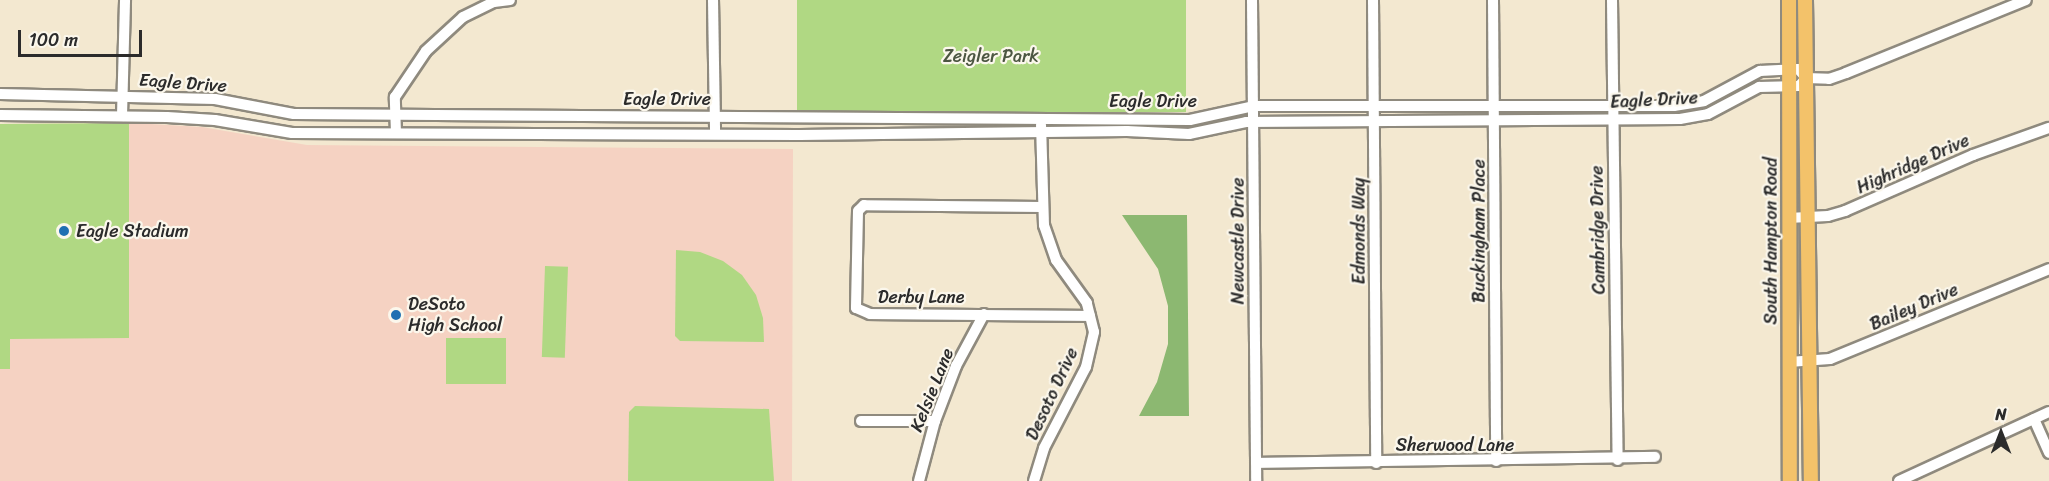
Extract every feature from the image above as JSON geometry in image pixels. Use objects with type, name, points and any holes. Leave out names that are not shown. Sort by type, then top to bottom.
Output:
[{"type":"main road","name":"South Hampton Road","points":[[1789,0],[1790,481]]},
{"type":"main road","name":"South Hampton Road","points":[[1805,0],[1811,481]]},
{"type":"street","points":[[123,116],[125,0]]},
{"type":"street","points":[[396,133],[395,97],[426,51],[463,17],[494,2],[510,0]]},
{"type":"street","points":[[713,0],[715,134]]},
{"type":"street","name":"Newcastle Drive","points":[[1252,0],[1256,481]]},
{"type":"street","name":"Edmonds Way","points":[[1373,0],[1376,462]]},
{"type":"street","name":"Buckingham Place","points":[[1493,0],[1496,461]]},
{"type":"street","name":"Cambridge Drive","points":[[1612,0],[1618,460]]},
{"type":"street","points":[[1790,69],[1798,69],[1806,78],[1829,79],[2026,0]]},
{"type":"street","name":"Eagle Drive","points":[[0,94],[215,99],[294,114],[1041,116],[1190,120],[1254,106],[1691,104],[1760,71],[1790,69]]},
{"type":"street","name":"Eagle Drive","points":[[0,115],[123,116],[215,120],[292,133],[807,135],[1041,132],[1189,134],[1254,122],[1695,117],[1759,87],[1799,86],[1806,78]]},
{"type":"street","points":[[562,115],[563,133]]},
{"type":"street","points":[[807,116],[807,135]]},
{"type":"street","points":[[923,132],[973,124],[1003,125],[1005,116]]},
{"type":"street","name":"Desoto Drive","points":[[1034,481],[1048,440],[1086,368],[1094,332],[1081,291],[1056,260],[1042,207],[1041,116]]},
{"type":"street","points":[[1189,134],[1190,120]]},
{"type":"street","name":"Highridge Drive","points":[[1788,218],[1845,211],[1973,155],[2049,128]]},
{"type":"street","name":"Derby Lane","points":[[1042,207],[875,204],[864,206],[858,211],[855,296],[860,312],[1090,316]]},
{"type":"street","name":"Bailey Drive","points":[[1789,362],[1830,359],[2049,269]]},
{"type":"street","name":"Kelsie Lane","points":[[919,481],[935,421],[956,366],[984,314]]},
{"type":"street","points":[[1899,481],[2049,412]]},
{"type":"street","points":[[2034,419],[2049,453]]},
{"type":"street","points":[[861,421],[935,421]]},
{"type":"street","name":"Sherwood Lane","points":[[1256,463],[1618,460],[1655,457]]},
{"type":"shaded area","name":"DeSoto High School","points":[[134,123],[202,127],[307,145],[793,149],[792,481],[0,481],[0,124]]},
{"type":"green space","name":"Zeigler Park","points":[[797,0],[1186,0],[1186,112],[797,112]]},
{"type":"green space","name":"Eagle Stadium","points":[[129,123],[129,338],[10,339],[10,369],[0,369],[0,124]]},
{"type":"green space","points":[[1122,215],[1187,215],[1189,416],[1139,416],[1157,382],[1168,344],[1168,306],[1158,269]]},
{"type":"green space","points":[[676,250],[700,252],[723,261],[742,275],[756,295],[763,318],[764,342],[680,341],[675,336]]},
{"type":"green space","points":[[545,266],[568,267],[565,358],[542,357]]},
{"type":"green space","points":[[446,338],[506,338],[506,384],[446,384]]},
{"type":"green space","points":[[635,406],[769,409],[774,481],[628,481],[629,412]]},
{"type":"place","name":"Eagle Stadium","points":[[64,231]]},
{"type":"place","name":"DeSoto High School","points":[[396,315]]}]
